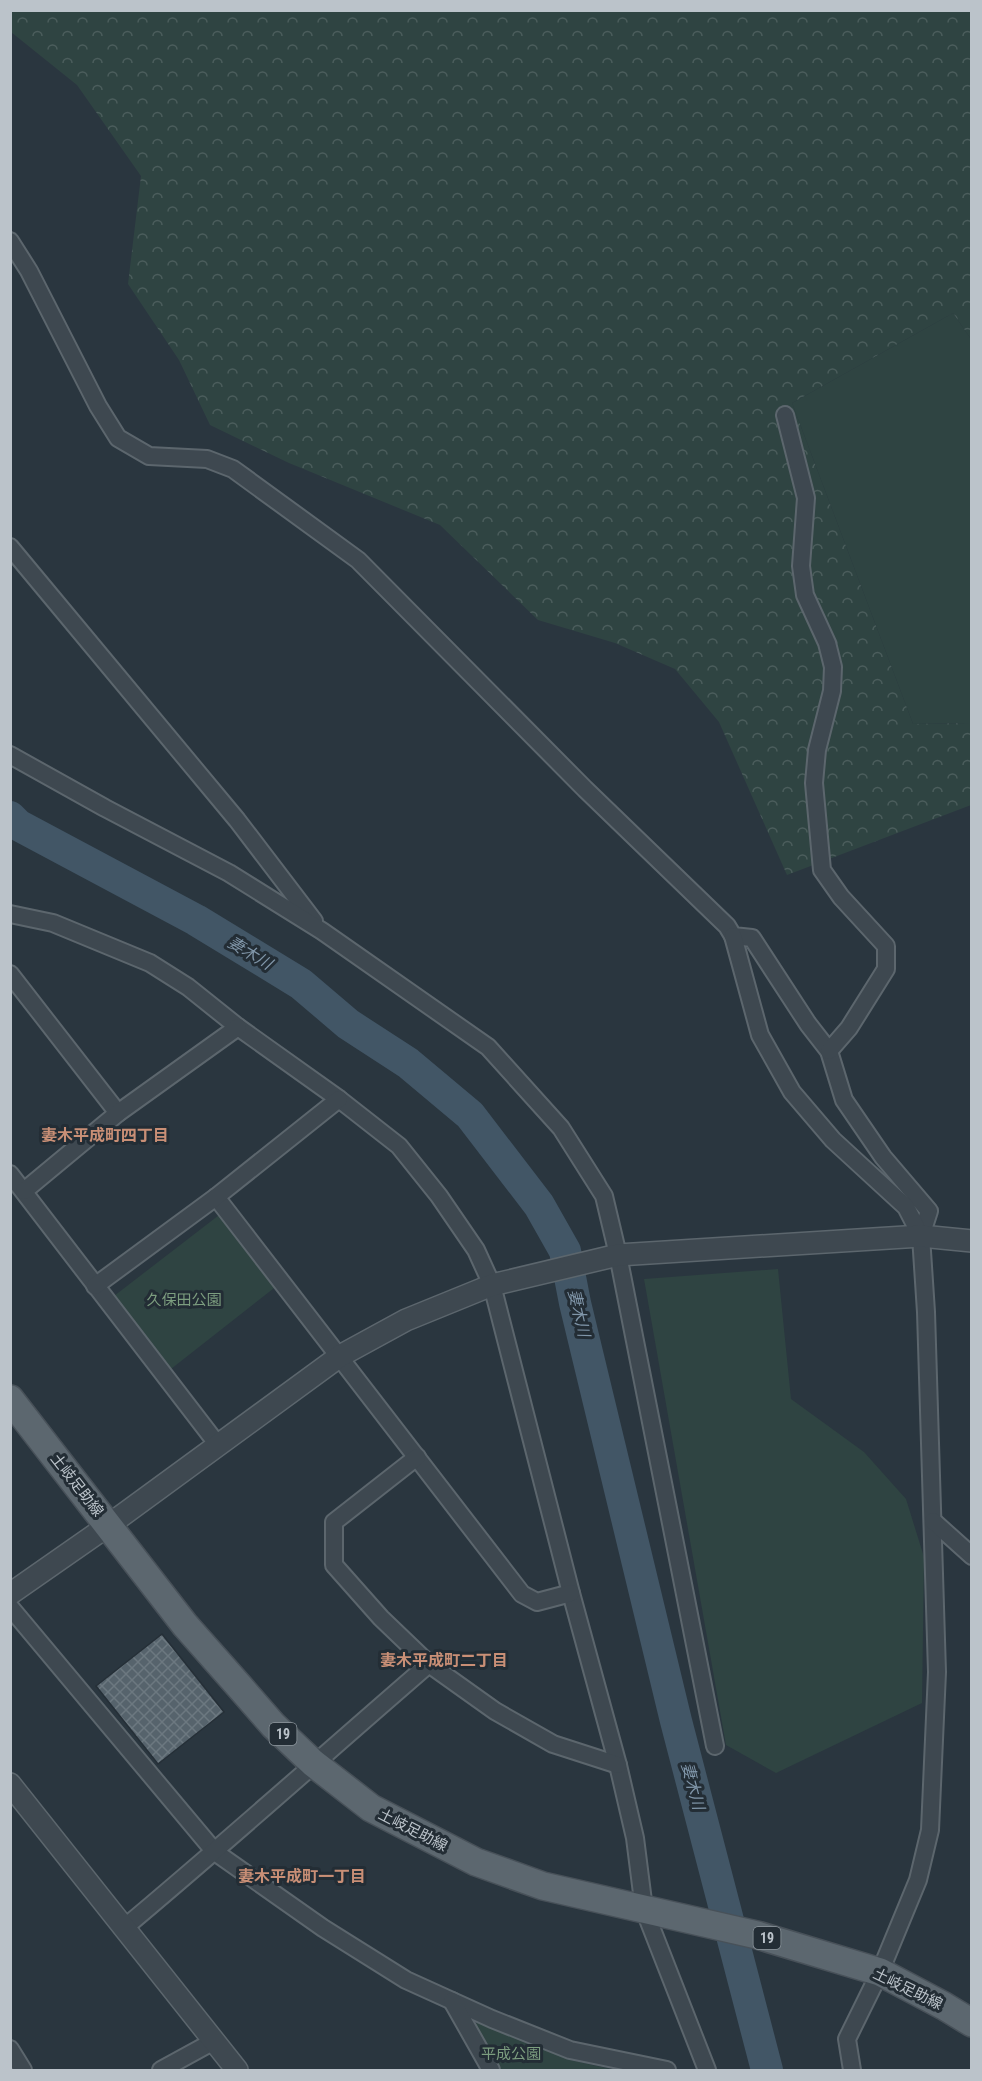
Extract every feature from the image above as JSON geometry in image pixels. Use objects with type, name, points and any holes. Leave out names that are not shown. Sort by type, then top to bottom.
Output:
[{"type":"main road","name":"土岐足助線","points":[[10,1399],[185,1625],[273,1725],[314,1763],[371,1808],[476,1862],[543,1886],[757,1935],[873,1970],[972,2023]]},
{"type":"street","points":[[10,241],[29,271],[98,406],[118,438],[149,456],[207,459],[233,470],[358,560],[585,789],[727,926],[733,936],[760,1035],[792,1092],[833,1140],[906,1207],[921,1236]]},
{"type":"street","points":[[784,415],[806,498],[801,566],[805,595],[827,643],[833,666],[832,691],[817,750],[814,783],[822,870],[841,897],[886,946],[886,969],[849,1028],[829,1051]]},
{"type":"street","points":[[10,547],[237,820],[322,931]]},
{"type":"street","points":[[10,755],[229,873],[322,931],[488,1047],[561,1128],[604,1196],[618,1255],[715,1746]]},
{"type":"street","points":[[10,914],[53,922],[150,963],[188,987],[238,1027],[339,1099],[399,1146],[439,1196],[476,1250],[492,1285],[655,1913],[707,2070]]},
{"type":"street","points":[[733,936],[752,938],[808,1024],[829,1051],[844,1100],[883,1157],[929,1211],[921,1236],[926,1312],[937,1672],[930,1830],[918,1880],[873,1970],[847,2039],[852,2070]]},
{"type":"street","points":[[10,974],[118,1113]]},
{"type":"street","points":[[24,1191],[118,1113],[238,1027]]},
{"type":"street","points":[[95,1286],[216,1197],[339,1099]]},
{"type":"street","points":[[10,1174],[218,1445]]},
{"type":"street","points":[[216,1197],[522,1594],[537,1602],[571,1593]]},
{"type":"street","points":[[10,1594],[109,1525],[340,1356],[406,1320],[492,1285],[618,1255],[921,1236],[972,1241]]},
{"type":"street","points":[[417,1457],[334,1522],[334,1565],[381,1618],[429,1664],[495,1711],[553,1744],[618,1765]]},
{"type":"street","points":[[933,1521],[972,1556]]},
{"type":"street","points":[[10,1607],[215,1852],[406,1980],[570,2050],[667,2070]]},
{"type":"street","points":[[124,1928],[215,1852],[429,1664]]},
{"type":"street","points":[[10,1784],[237,2070]]},
{"type":"street","points":[[452,2001],[491,2070]]},
{"type":"street","points":[[161,2070],[214,2041]]},
{"type":"street","points":[[10,2049],[23,2070]]},
{"type":"green space","points":[[10,11],[971,11],[971,339],[953,313],[792,403],[913,724],[971,723],[971,805],[787,875],[719,722],[675,669],[615,643],[538,620],[440,525],[289,463],[210,425],[179,360],[128,284],[141,176],[77,85],[11,32]]},
{"type":"green space","points":[[953,313],[971,339],[971,723],[913,724],[792,403]]},
{"type":"green space","name":"久保田公園","points":[[223,1212],[278,1285],[171,1369],[114,1296]]},
{"type":"green space","points":[[778,1269],[791,1399],[864,1452],[906,1499],[924,1557],[922,1703],[776,1773],[726,1745],[644,1279]]},
{"type":"green space","name":"平成公園","points":[[479,2022],[570,2060],[615,2070],[501,2070],[474,2025]]},
{"type":"building","points":[[162,1634],[224,1712],[158,1764],[96,1686]]},
{"type":"waterway","name":"妻木川","points":[[10,817],[18,825],[196,920],[301,984],[348,1024],[408,1063],[470,1115],[539,1205],[565,1251],[575,1303],[676,1721],[767,2070]]},
{"type":"waterway","points":[[10,832],[18,825]]},
{"type":"district","name":"妻木平成町四丁目","points":[[105,1135]]},
{"type":"district","name":"妻木平成町二丁目","points":[[444,1660]]},
{"type":"district","name":"妻木平成町一丁目","points":[[302,1876]]}]
